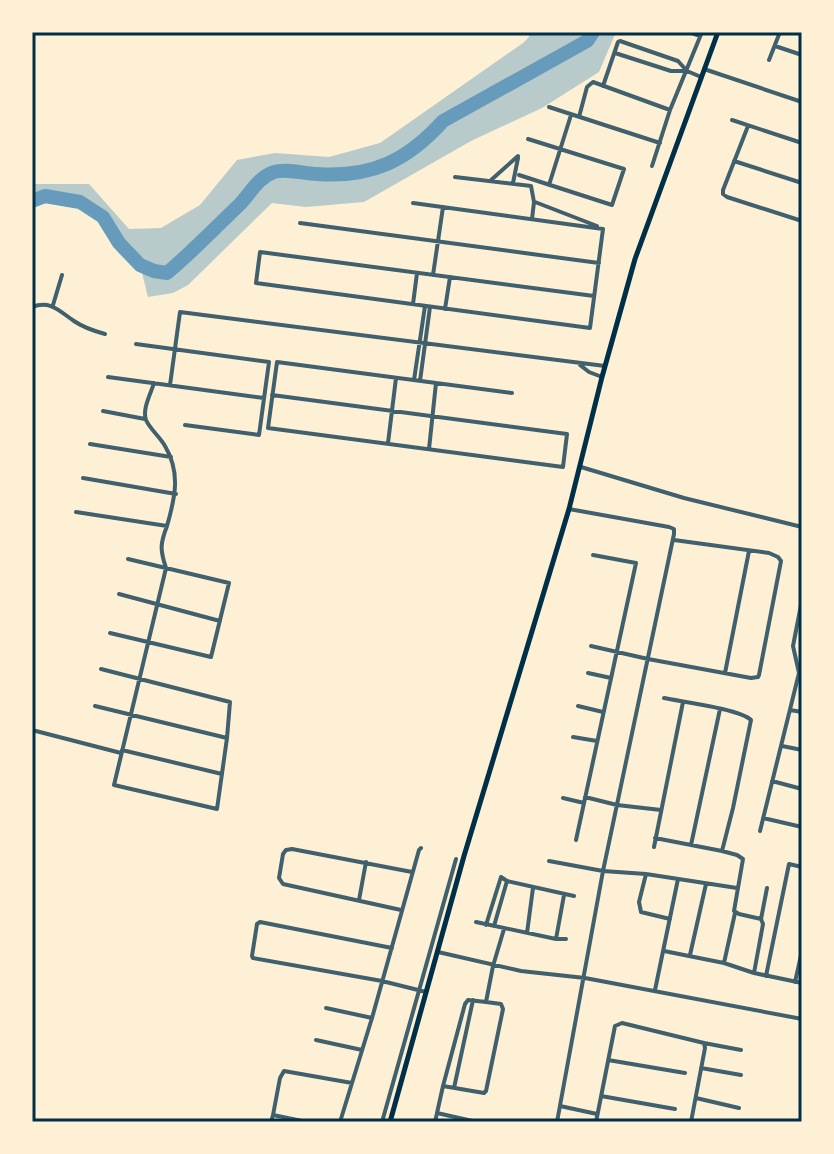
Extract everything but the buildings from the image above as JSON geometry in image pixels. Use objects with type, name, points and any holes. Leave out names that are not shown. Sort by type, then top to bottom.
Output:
[{"type":"main road","points":[[390,1122],[423,991],[438,952],[468,840],[581,467],[635,259],[718,32]]},
{"type":"street","points":[[652,166],[670,110],[701,34],[689,32]]},
{"type":"street","points":[[769,60],[780,32]]},
{"type":"street","points":[[603,86],[618,42],[678,61],[687,71]]},
{"type":"street","points":[[775,46],[802,55]]},
{"type":"street","points":[[615,53],[671,71],[687,71],[702,77]]},
{"type":"street","points":[[704,69],[802,102]]},
{"type":"street","points":[[579,117],[588,84],[595,83],[670,110]]},
{"type":"street","points":[[549,107],[660,143]]},
{"type":"street","points":[[549,185],[571,115]]},
{"type":"street","points":[[732,120],[802,143]]},
{"type":"street","points":[[748,126],[723,190],[724,196],[802,221]]},
{"type":"street","points":[[519,175],[612,205],[624,169],[528,139]]},
{"type":"street","points":[[490,181],[518,156],[513,183]]},
{"type":"street","points":[[734,161],[802,183]]},
{"type":"street","points":[[455,177],[531,186],[534,202],[532,219]]},
{"type":"street","points":[[534,202],[603,229]]},
{"type":"street","points":[[413,203],[603,229]]},
{"type":"street","points":[[433,275],[443,207]]},
{"type":"street","points":[[300,223],[599,263]]},
{"type":"street","points":[[594,296],[260,252],[256,283],[590,328],[603,229]]},
{"type":"street","points":[[413,304],[417,273]]},
{"type":"street","points":[[53,305],[62,275]]},
{"type":"street","points":[[445,309],[450,277]]},
{"type":"street","points":[[32,307],[53,305],[81,325],[105,334]]},
{"type":"street","points":[[417,381],[428,306]]},
{"type":"street","points":[[170,385],[180,312],[605,366]]},
{"type":"street","points":[[136,344],[269,362],[259,435],[185,425]]},
{"type":"street","points":[[272,395],[567,434],[563,467],[268,428],[272,395],[277,362],[512,393]]},
{"type":"street","points":[[579,363],[589,372],[602,377]]},
{"type":"street","points":[[108,377],[264,398]]},
{"type":"street","points":[[388,444],[396,378]]},
{"type":"street","points":[[101,669],[139,679],[230,702],[217,809],[114,785],[130,715],[139,679],[148,642],[158,604],[166,568],[161,542],[176,494],[171,457],[145,419],[154,383]]},
{"type":"street","points":[[429,449],[436,383]]},
{"type":"street","points":[[103,411],[145,419]]},
{"type":"street","points":[[90,444],[171,457]]},
{"type":"street","points":[[581,467],[684,498],[802,527]]},
{"type":"street","points":[[83,478],[176,494]]},
{"type":"street","points":[[557,1122],[603,871],[674,540],[672,528],[569,509]]},
{"type":"street","points":[[76,512],[167,526]]},
{"type":"street","points":[[591,646],[753,678],[759,675],[781,561],[773,554],[674,540]]},
{"type":"street","points":[[725,673],[749,551]]},
{"type":"street","points":[[576,840],[636,563],[593,555]]},
{"type":"street","points":[[110,633],[211,657],[220,621],[229,583],[128,559]]},
{"type":"street","points":[[119,594],[220,621]]},
{"type":"street","points":[[760,831],[800,674],[793,646],[802,600]]},
{"type":"street","points":[[588,673],[611,678]]},
{"type":"street","points":[[664,698],[748,716],[751,720],[722,851]]},
{"type":"street","points":[[654,847],[683,702]]},
{"type":"street","points":[[95,706],[227,738]]},
{"type":"street","points":[[578,706],[604,712]]},
{"type":"street","points":[[691,845],[720,709]]},
{"type":"street","points":[[790,710],[802,712]]},
{"type":"street","points":[[32,730],[222,774]]},
{"type":"street","points":[[573,737],[597,741]]},
{"type":"street","points":[[782,746],[802,750]]},
{"type":"street","points":[[772,781],[802,789]]},
{"type":"street","points":[[563,798],[661,810]]},
{"type":"street","points":[[763,818],[802,827]]},
{"type":"street","points":[[655,838],[722,851],[743,859],[724,963]]},
{"type":"street","points":[[340,1122],[421,848]]},
{"type":"street","points":[[401,910],[281,882],[284,852],[292,849],[412,872]]},
{"type":"street","points":[[382,1122],[423,991],[456,859]]},
{"type":"street","points":[[549,861],[737,888]]},
{"type":"street","points":[[359,900],[366,862]]},
{"type":"street","points":[[766,976],[789,864],[802,867]]},
{"type":"street","points":[[646,874],[639,902],[641,912],[670,919]]},
{"type":"street","points":[[486,925],[500,877],[574,896]]},
{"type":"street","points":[[655,990],[678,879]]},
{"type":"street","points":[[494,926],[507,881]]},
{"type":"street","points":[[690,956],[706,884]]},
{"type":"street","points":[[527,933],[533,887]]},
{"type":"street","points":[[754,973],[767,888]]},
{"type":"street","points":[[556,939],[564,895]]},
{"type":"street","points":[[735,913],[761,919]]},
{"type":"street","points":[[392,948],[259,922],[253,958],[423,991]]},
{"type":"street","points":[[476,922],[566,939]]},
{"type":"street","points":[[486,1002],[504,929]]},
{"type":"street","points":[[664,951],[802,983]]},
{"type":"street","points":[[795,982],[802,951]]},
{"type":"street","points":[[438,952],[493,966],[655,990],[802,1019]]},
{"type":"street","points":[[454,1088],[473,999]]},
{"type":"street","points":[[435,1122],[443,1086],[465,1004],[473,999],[501,1004],[503,1009],[486,1091],[443,1086]]},
{"type":"street","points":[[326,1008],[372,1018]]},
{"type":"street","points":[[596,1122],[615,1026],[618,1024],[741,1050]]},
{"type":"street","points":[[316,1040],[362,1050]]},
{"type":"street","points":[[691,1122],[704,1043]]},
{"type":"street","points":[[608,1060],[685,1073]]},
{"type":"street","points":[[701,1068],[741,1075]]},
{"type":"street","points":[[271,1122],[284,1071],[352,1083]]},
{"type":"street","points":[[601,1096],[675,1109]]},
{"type":"street","points":[[696,1098],[739,1108]]},
{"type":"street","points":[[560,1106],[597,1114]]},
{"type":"street","points":[[437,1113],[477,1122]]},
{"type":"street","points":[[273,1115],[307,1122]]},
{"type":"shaded area","points":[[530,32],[616,32],[599,72],[542,108],[471,141],[364,202],[306,207],[272,203],[188,285],[173,293],[148,297],[140,265],[119,243],[103,217],[80,201],[45,196],[32,201],[32,184],[89,184],[129,229],[161,228],[200,205],[237,160],[275,153],[329,157],[380,143],[523,43]]},
{"type":"waterway","points":[[32,201],[45,196],[80,202],[103,217],[119,243],[140,265],[167,273],[268,175],[284,171],[336,175],[371,170],[387,164],[416,147],[443,121],[587,41],[593,32]]}]
